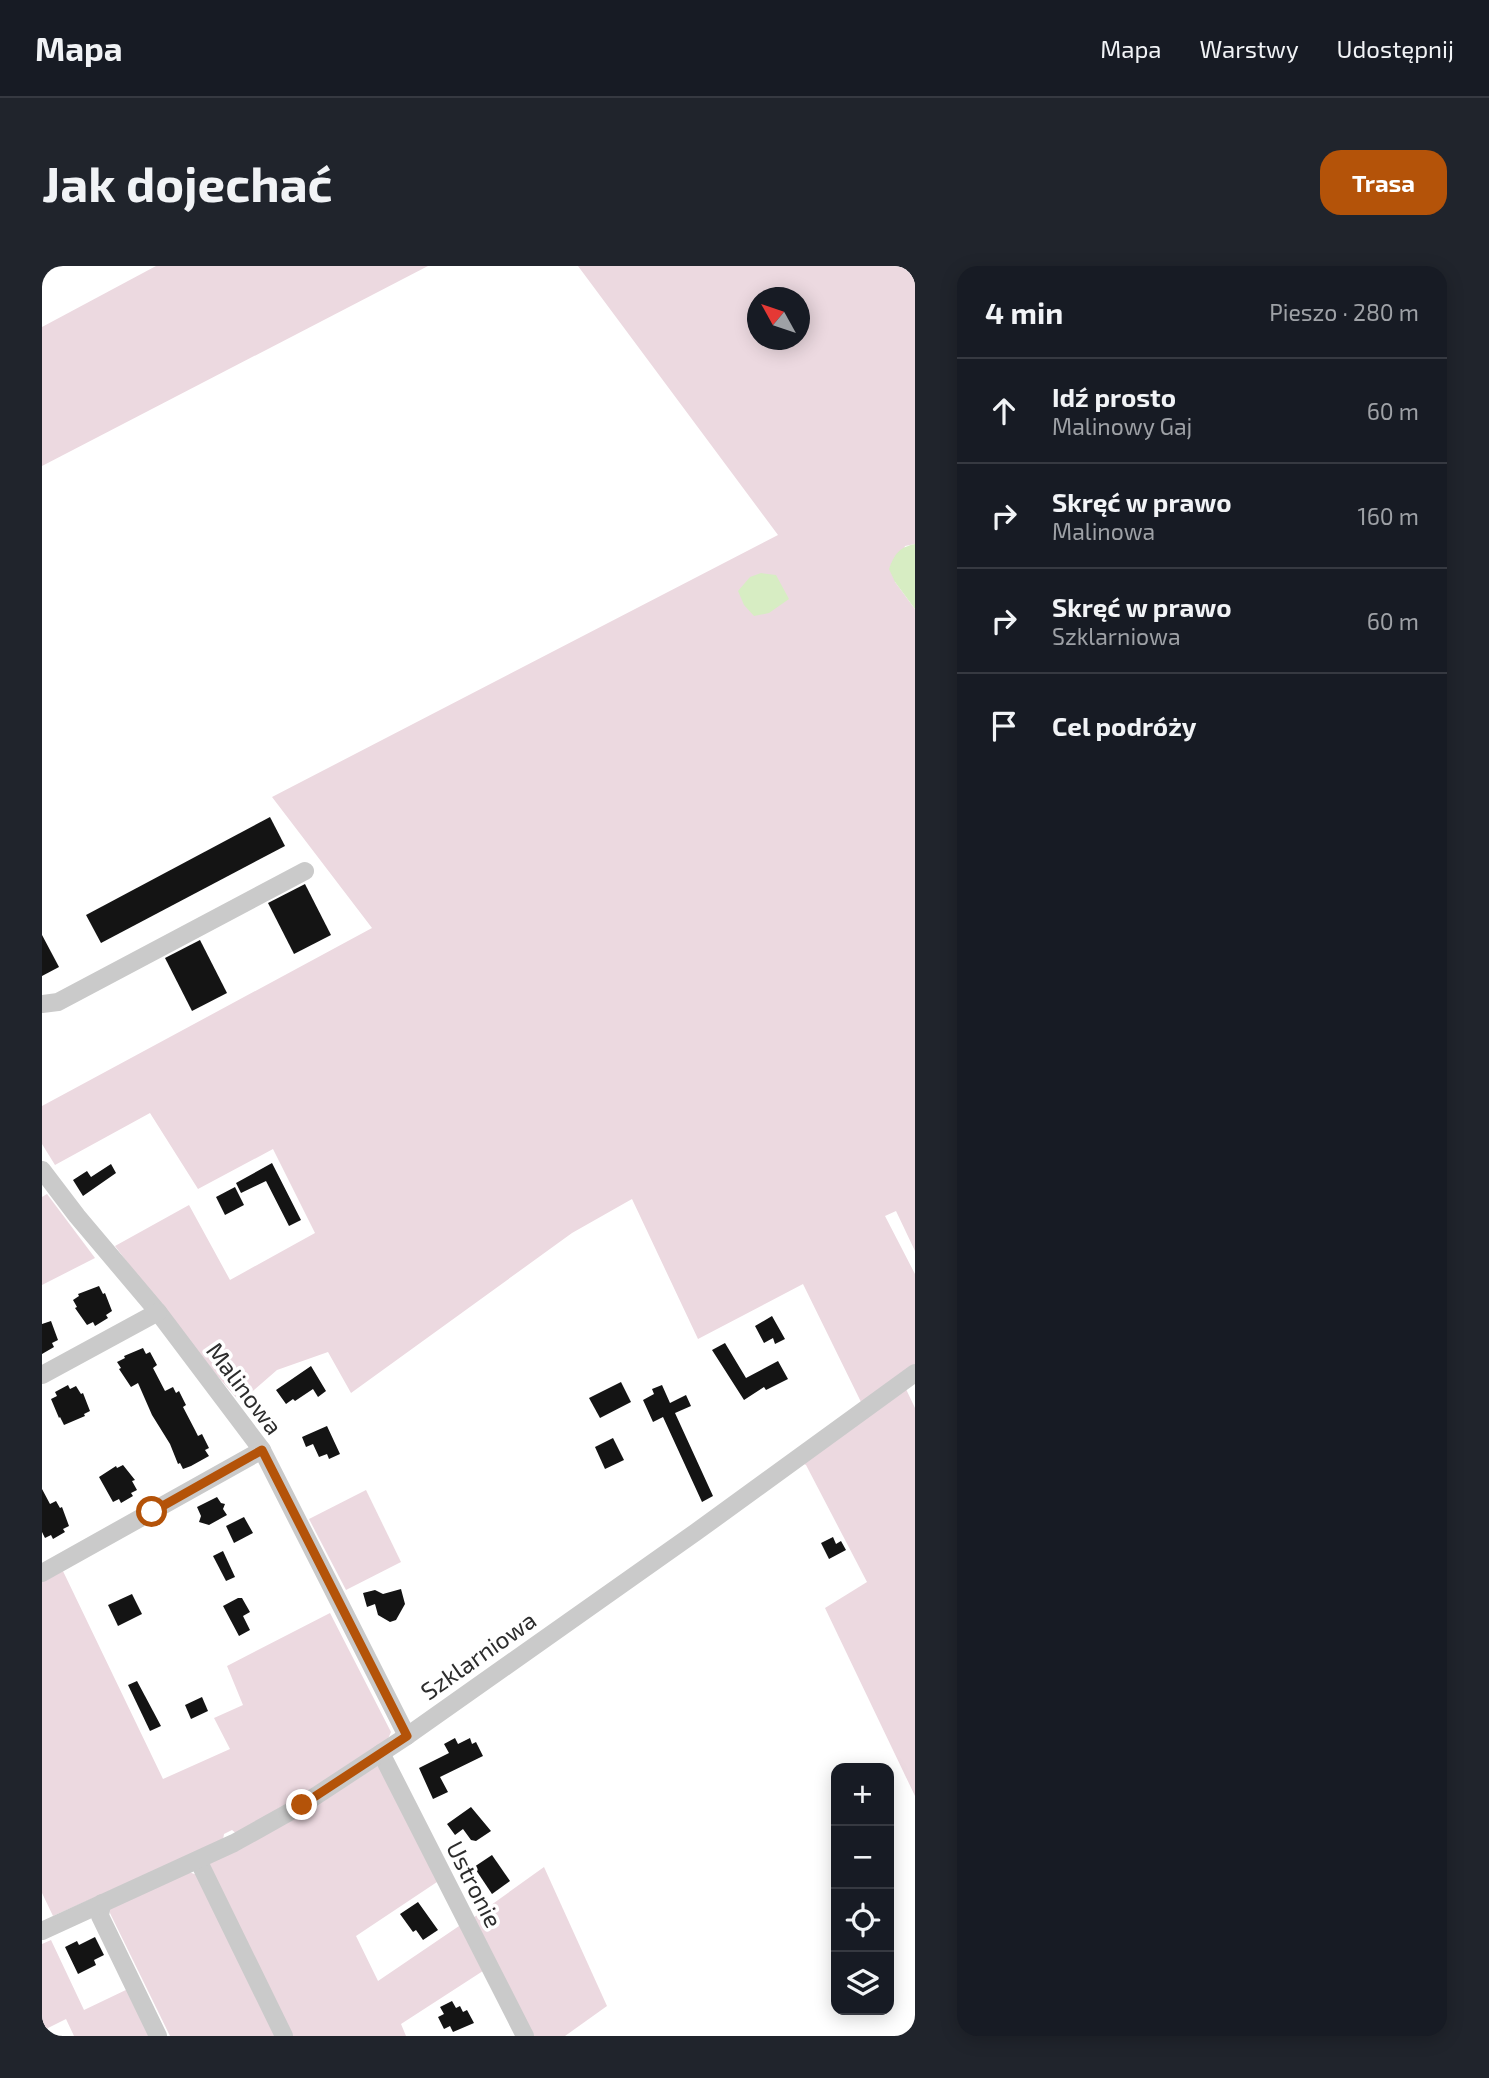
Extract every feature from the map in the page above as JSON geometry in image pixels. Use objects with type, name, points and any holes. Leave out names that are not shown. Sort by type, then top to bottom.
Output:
[{"type":"street","points":[[42,1004],[58,1002],[305,872]]},
{"type":"street","name":"Malinowa","points":[[42,1170],[76,1216],[158,1312],[262,1450],[407,1736]]},
{"type":"street","points":[[42,1375],[158,1312]]},
{"type":"street","name":"Szklarniowa","points":[[42,1931],[274,1822],[382,1753],[696,1532],[915,1373]]},
{"type":"street","points":[[42,1573],[262,1450]]},
{"type":"street","name":"Ustronie","points":[[382,1753],[525,2036]]},
{"type":"street","points":[[198,1860],[284,2036]]},
{"type":"street","points":[[102,1903],[100,1916],[158,2036]]},
{"type":"shaded area","points":[[156,266],[428,266],[42,466],[42,327]]},
{"type":"shaded area","points":[[578,266],[915,266],[915,544],[905,546],[895,582],[915,609],[915,1251],[896,1211],[885,1216],[915,1274],[915,1366],[861,1402],[803,1284],[698,1339],[632,1199],[572,1233],[351,1393],[328,1352],[277,1370],[240,1402],[185,1339],[115,1246],[189,1205],[230,1280],[315,1233],[273,1149],[198,1189],[150,1113],[55,1165],[42,1144],[42,1106],[372,928],[272,797],[778,535]]},
{"type":"shaded area","points":[[915,544],[915,609],[889,569],[898,552]]},
{"type":"shaded area","points":[[761,573],[776,575],[789,599],[769,613],[754,616],[744,605],[738,591],[750,577]]},
{"type":"shaded area","points":[[47,1194],[95,1258],[42,1285],[42,1197]]},
{"type":"shaded area","points":[[905,1387],[915,1408],[915,1796],[825,1608],[867,1582],[806,1465],[800,1462]]},
{"type":"shaded area","points":[[366,1490],[401,1562],[346,1590],[309,1519]]},
{"type":"shaded area","points":[[62,1569],[163,1779],[230,1749],[214,1718],[243,1705],[227,1666],[330,1613],[391,1732],[387,1741],[292,1805],[237,1834],[232,1830],[224,1834],[223,1840],[53,1916],[42,1893],[42,1580]]},
{"type":"shaded area","points":[[379,1766],[440,1880],[356,1936],[378,1981],[462,1924],[486,1969],[401,2024],[406,2036],[290,2036],[206,1863],[366,1767]]},
{"type":"shaded area","points":[[544,1867],[607,2006],[565,2036],[534,2036],[473,1918]]},
{"type":"shaded area","points":[[186,1871],[203,1877],[280,2036],[170,2036],[107,1907]]},
{"type":"shaded area","points":[[51,1940],[84,2010],[130,1988],[153,2036],[74,2036],[66,2019],[42,2031],[42,1944]]},
{"type":"building","points":[[270,817],[285,846],[101,943],[86,915]]},
{"type":"building","points":[[305,884],[331,935],[294,954],[268,903]]},
{"type":"building","points":[[42,935],[59,967],[42,976]]},
{"type":"building","points":[[200,940],[227,993],[192,1011],[165,958]]},
{"type":"building","points":[[272,1163],[301,1220],[289,1226],[266,1181],[241,1193],[236,1183]]},
{"type":"building","points":[[111,1164],[116,1173],[83,1196],[73,1180],[87,1171],[91,1177]]},
{"type":"building","points":[[235,1187],[244,1205],[225,1215],[216,1197]]},
{"type":"building","points":[[99,1286],[112,1311],[106,1315],[108,1318],[95,1326],[93,1322],[87,1325],[75,1308],[77,1307],[73,1300],[78,1294]]},
{"type":"building","points":[[772,1316],[785,1339],[775,1344],[773,1338],[764,1343],[755,1326]]},
{"type":"building","points":[[51,1321],[58,1340],[52,1343],[54,1347],[42,1354],[42,1324]]},
{"type":"building","points":[[725,1343],[746,1378],[778,1361],[788,1379],[766,1390],[764,1387],[744,1400],[712,1350]]},
{"type":"building","points":[[143,1348],[146,1354],[150,1352],[157,1365],[153,1368],[165,1391],[173,1387],[176,1393],[179,1391],[186,1405],[183,1407],[198,1436],[202,1434],[209,1448],[205,1450],[209,1456],[183,1469],[152,1415],[138,1383],[131,1387],[119,1369],[121,1368],[117,1362]]},
{"type":"building","points":[[311,1366],[326,1391],[318,1397],[313,1389],[286,1404],[276,1390]]},
{"type":"building","points":[[621,1382],[631,1402],[600,1418],[589,1398]]},
{"type":"building","points":[[68,1385],[70,1389],[76,1386],[81,1394],[83,1393],[90,1411],[64,1425],[51,1399],[57,1396],[55,1392]]},
{"type":"building","points":[[662,1385],[670,1403],[686,1395],[691,1406],[675,1413],[713,1496],[702,1502],[663,1417],[653,1422],[643,1400],[654,1394],[652,1389]]},
{"type":"building","points":[[327,1426],[340,1454],[329,1459],[327,1454],[319,1457],[313,1444],[306,1447],[302,1437]]},
{"type":"building","points":[[613,1438],[624,1460],[605,1469],[595,1447]]},
{"type":"building","points":[[123,1465],[135,1480],[132,1481],[137,1490],[131,1493],[133,1496],[121,1503],[119,1499],[113,1502],[99,1477],[116,1466],[117,1468]]},
{"type":"building","points":[[42,1489],[50,1504],[56,1501],[60,1508],[62,1507],[69,1526],[63,1529],[65,1532],[53,1539],[51,1535],[45,1538],[42,1532]]},
{"type":"building","points":[[217,1497],[225,1504],[223,1509],[227,1515],[209,1525],[199,1522],[201,1516],[197,1507]]},
{"type":"building","points":[[244,1517],[253,1533],[234,1543],[226,1526]]},
{"type":"building","points":[[833,1537],[836,1544],[841,1541],[846,1550],[829,1559],[821,1543]]},
{"type":"building","points":[[223,1551],[235,1577],[226,1581],[213,1556]]},
{"type":"building","points":[[401,1589],[405,1604],[396,1620],[390,1622],[378,1615],[375,1604],[367,1607],[363,1593],[375,1590],[383,1594]]},
{"type":"building","points":[[132,1594],[142,1614],[118,1626],[108,1605]]},
{"type":"building","points":[[242,1598],[250,1612],[243,1616],[250,1630],[239,1636],[223,1606]]},
{"type":"building","points":[[137,1681],[161,1726],[150,1731],[128,1685]]},
{"type":"building","points":[[202,1697],[208,1711],[191,1719],[185,1705]]},
{"type":"building","points":[[455,1738],[458,1744],[470,1738],[472,1744],[476,1742],[483,1756],[440,1777],[448,1792],[433,1799],[419,1768],[449,1753],[444,1744]]},
{"type":"building","points":[[471,1807],[491,1831],[476,1841],[471,1840],[463,1829],[455,1835],[447,1824]]},
{"type":"building","points":[[492,1855],[510,1881],[492,1894],[474,1867]]},
{"type":"building","points":[[418,1902],[438,1930],[423,1940],[416,1930],[413,1932],[400,1914]]},
{"type":"building","points":[[95,1937],[104,1955],[94,1960],[96,1965],[78,1974],[65,1947],[77,1941],[79,1945]]},
{"type":"building","points":[[452,2001],[456,2008],[460,2006],[463,2012],[467,2010],[474,2023],[453,2032],[450,2026],[444,2029],[438,2017],[444,2014],[440,2007]]},
{"type":"route","points":[[152,1512],[262,1450],[407,1736],[302,1805]]}]
